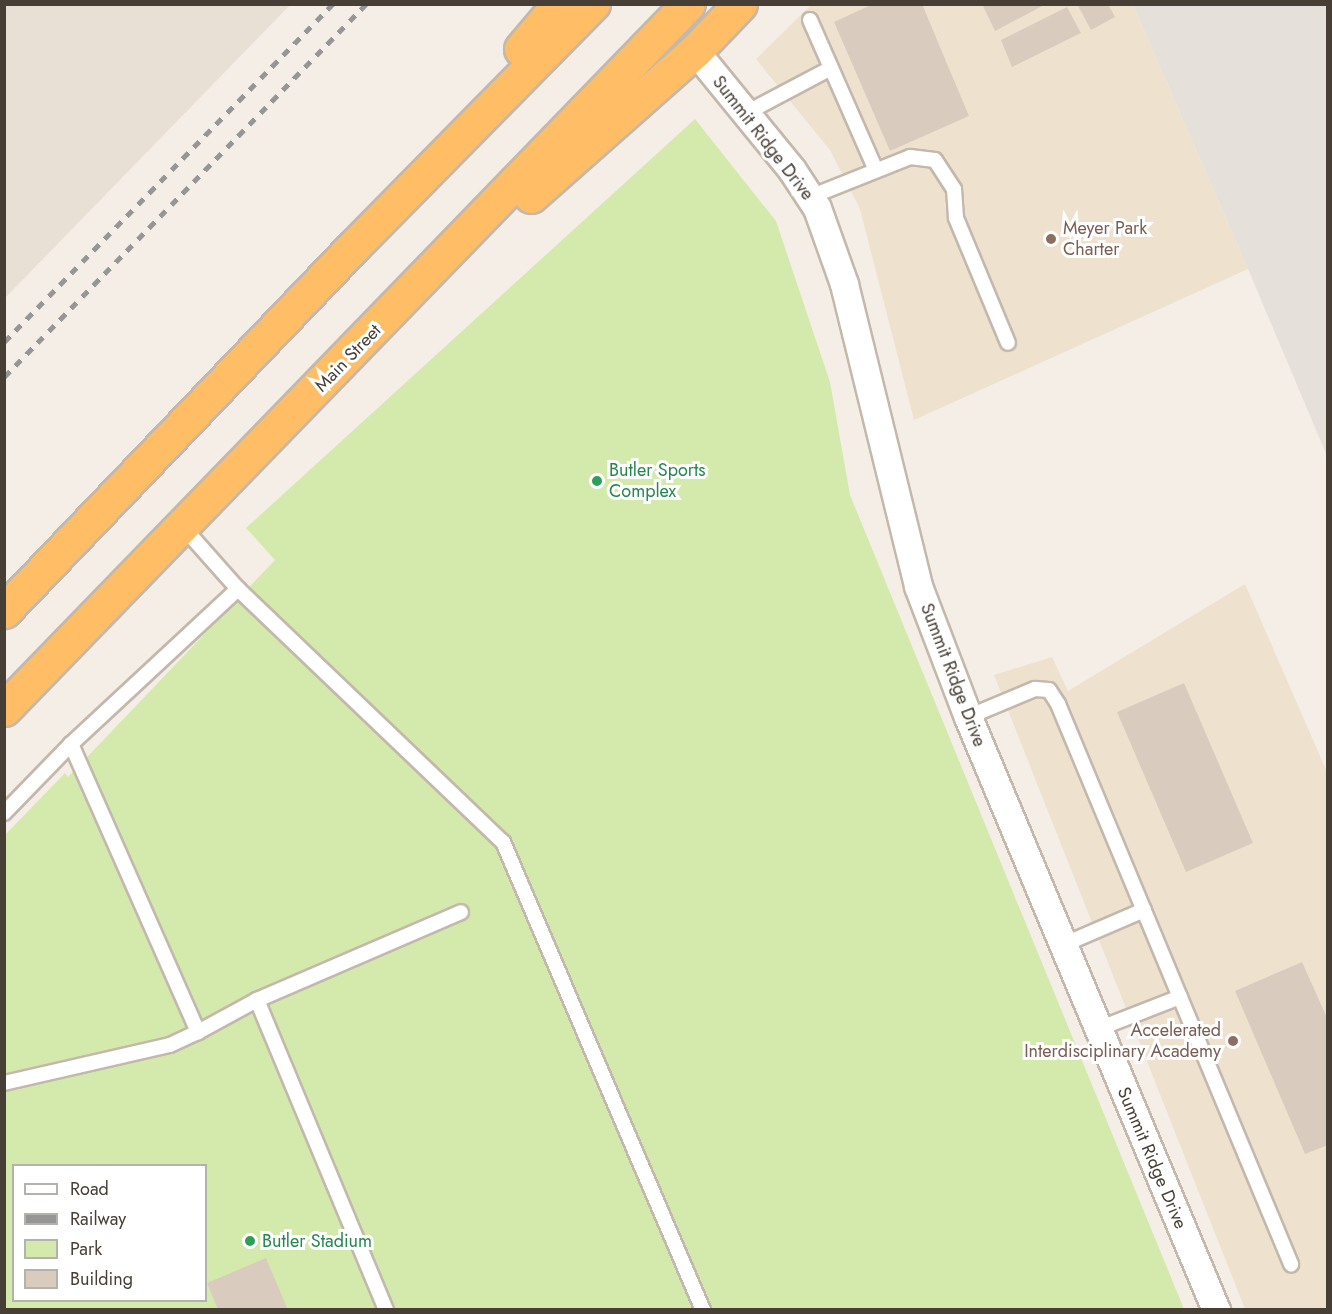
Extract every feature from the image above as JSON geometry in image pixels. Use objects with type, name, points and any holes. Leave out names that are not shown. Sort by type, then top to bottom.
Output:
[{"type":"highway","points":[[353,247],[559,4]]},
{"type":"highway","points":[[4,611],[353,247],[593,4]]},
{"type":"highway","name":"Main Street","points":[[4,709],[348,359],[688,4]]},
{"type":"highway","points":[[348,359],[695,51],[740,4]]},
{"type":"street","name":"Summit Ridge Drive","points":[[695,51],[810,197],[844,284],[918,586],[968,717],[1065,944],[1098,1029],[1216,1310]]},
{"type":"lane","points":[[810,20],[876,170]]},
{"type":"lane","points":[[746,113],[831,68]]},
{"type":"lane","points":[[810,197],[910,157],[923,156],[935,160],[954,189],[956,218],[1008,343]]},
{"type":"lane","points":[[183,527],[238,590],[503,842],[703,1310]]},
{"type":"lane","points":[[4,813],[71,744],[238,590]]},
{"type":"lane","points":[[968,717],[1035,689],[1049,690],[1144,910],[1291,1264]]},
{"type":"lane","points":[[71,744],[198,1032]]},
{"type":"lane","points":[[1065,944],[1144,910]]},
{"type":"lane","points":[[4,1083],[170,1045],[257,1000],[461,912]]},
{"type":"lane","points":[[1098,1029],[1180,998]]},
{"type":"lane","points":[[257,1000],[386,1310]]},
{"type":"shaded area","points":[[4,5],[290,5],[5,298]]},
{"type":"shaded area","name":"Meyer Park Charter","points":[[811,5],[1133,5],[1248,269],[914,420],[860,209],[830,150],[756,59]]},
{"type":"shaded area","points":[[1133,5],[1327,5],[1327,456],[1248,269]]},
{"type":"shaded area","name":"Accelerated Interdisciplinary Academy","points":[[1245,584],[1327,772],[1327,1309],[1245,1309],[994,675],[1052,657],[1068,691]]},
{"type":"green space","name":"Butler Sports Complex","points":[[695,119],[776,221],[830,382],[850,495],[1184,1309],[5,1309],[4,836],[65,773],[68,777],[275,560],[246,528]]},
{"type":"building","points":[[873,4],[922,4],[969,116],[890,151],[834,22]]},
{"type":"building","points":[[982,4],[1046,4],[995,31]]},
{"type":"building","points":[[1077,4],[1108,4],[1115,17],[1091,30]]},
{"type":"building","points":[[1067,7],[1081,33],[1012,67],[1001,40]]},
{"type":"building","points":[[1184,683],[1253,843],[1186,872],[1117,712]]},
{"type":"building","points":[[1302,962],[1328,1020],[1328,1145],[1305,1154],[1235,991]]},
{"type":"building","points":[[266,1258],[288,1310],[218,1310],[207,1283]]},
{"type":"railway","points":[[4,342],[333,4]]},
{"type":"railway","points":[[4,377],[366,4]]},
{"type":"place","name":"Meyer Park Charter","points":[[1051,239]]},
{"type":"place","name":"Butler Sports Complex","points":[[597,481]]},
{"type":"place","name":"Accelerated Interdisciplinary Academy","points":[[1233,1041]]},
{"type":"place","name":"Butler Stadium","points":[[250,1241]]}]
